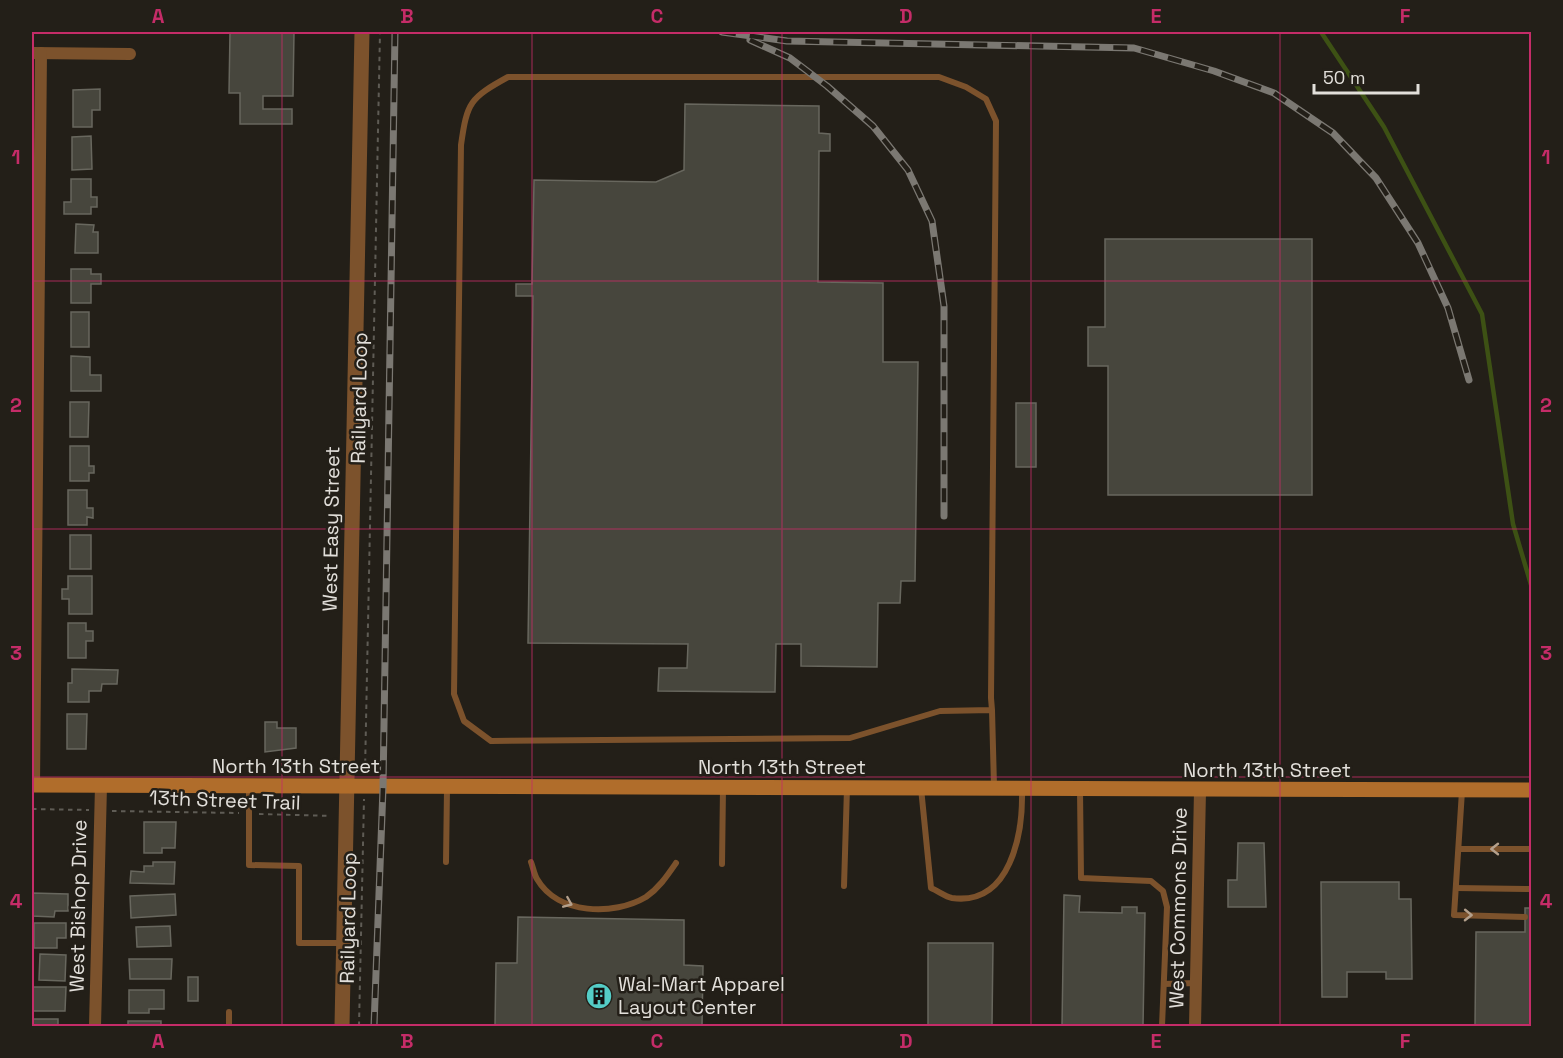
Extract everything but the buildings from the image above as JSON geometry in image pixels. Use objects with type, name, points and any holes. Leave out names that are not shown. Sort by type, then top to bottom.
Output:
[{"type":"main road","name":"North 13th Street","points":[[33,785],[447,789],[1532,790]]},
{"type":"street","name":"West Easy Street","points":[[342,1026],[362,32]]},
{"type":"street","points":[[33,785],[36,53],[130,54]]},
{"type":"street","name":"West Bishop Drive","points":[[95,1026],[101,786]]},
{"type":"street","name":"West Commons Drive","points":[[1195,1026],[1200,791]]},
{"type":"lane","points":[[992,710],[940,711],[850,738],[491,741],[464,721],[454,694],[461,145],[465,112],[479,93],[508,76],[939,77],[966,87],[986,99],[996,121],[992,710],[994,788]]},
{"type":"lane","points":[[249,787],[249,865],[299,866],[299,943],[344,943]]},
{"type":"lane","points":[[722,864],[723,788]]},
{"type":"lane","points":[[844,886],[847,788]]},
{"type":"lane","points":[[921,788],[931,888],[952,898],[979,896],[998,885],[1013,852],[1023,819],[1022,788]]},
{"type":"lane","points":[[446,862],[447,789]]},
{"type":"lane","points":[[1080,789],[1081,878],[1151,881],[1164,891],[1167,907],[1162,1026]]},
{"type":"lane","points":[[1462,790],[1454,915],[1525,916]]},
{"type":"lane","points":[[1459,849],[1532,849]]},
{"type":"lane","points":[[531,861],[537,879],[560,900],[578,907],[599,909],[626,906],[646,897],[662,883],[676,862]]},
{"type":"lane","points":[[1456,888],[1532,889]]},
{"type":"lane","points":[[1164,984],[1196,983]]},
{"type":"lane","points":[[229,1012],[229,1026]]},
{"type":"path","name":"Railyard Loop","points":[[365,765],[380,32]]},
{"type":"path","points":[[32,809],[86,810]]},
{"type":"path","name":"13th Street Trail","points":[[115,811],[335,816]]},
{"type":"path","name":"Railyard Loop","points":[[359,1026],[364,811]]},
{"type":"waterway","points":[[1321,32],[1384,127],[1482,314],[1513,524],[1532,588]]},
{"type":"railway","points":[[374,1026],[383,788],[395,32]]},
{"type":"railway","points":[[722,32],[787,41],[1134,48],[1214,71],[1274,93],[1333,133],[1376,178],[1418,243],[1448,308],[1469,380]]},
{"type":"railway","points":[[750,40],[790,58],[873,126],[908,170],[932,221],[944,306],[944,516]]},
{"type":"place","name":"Wal-Mart Apparel Layout Center","points":[[599,996]]}]
